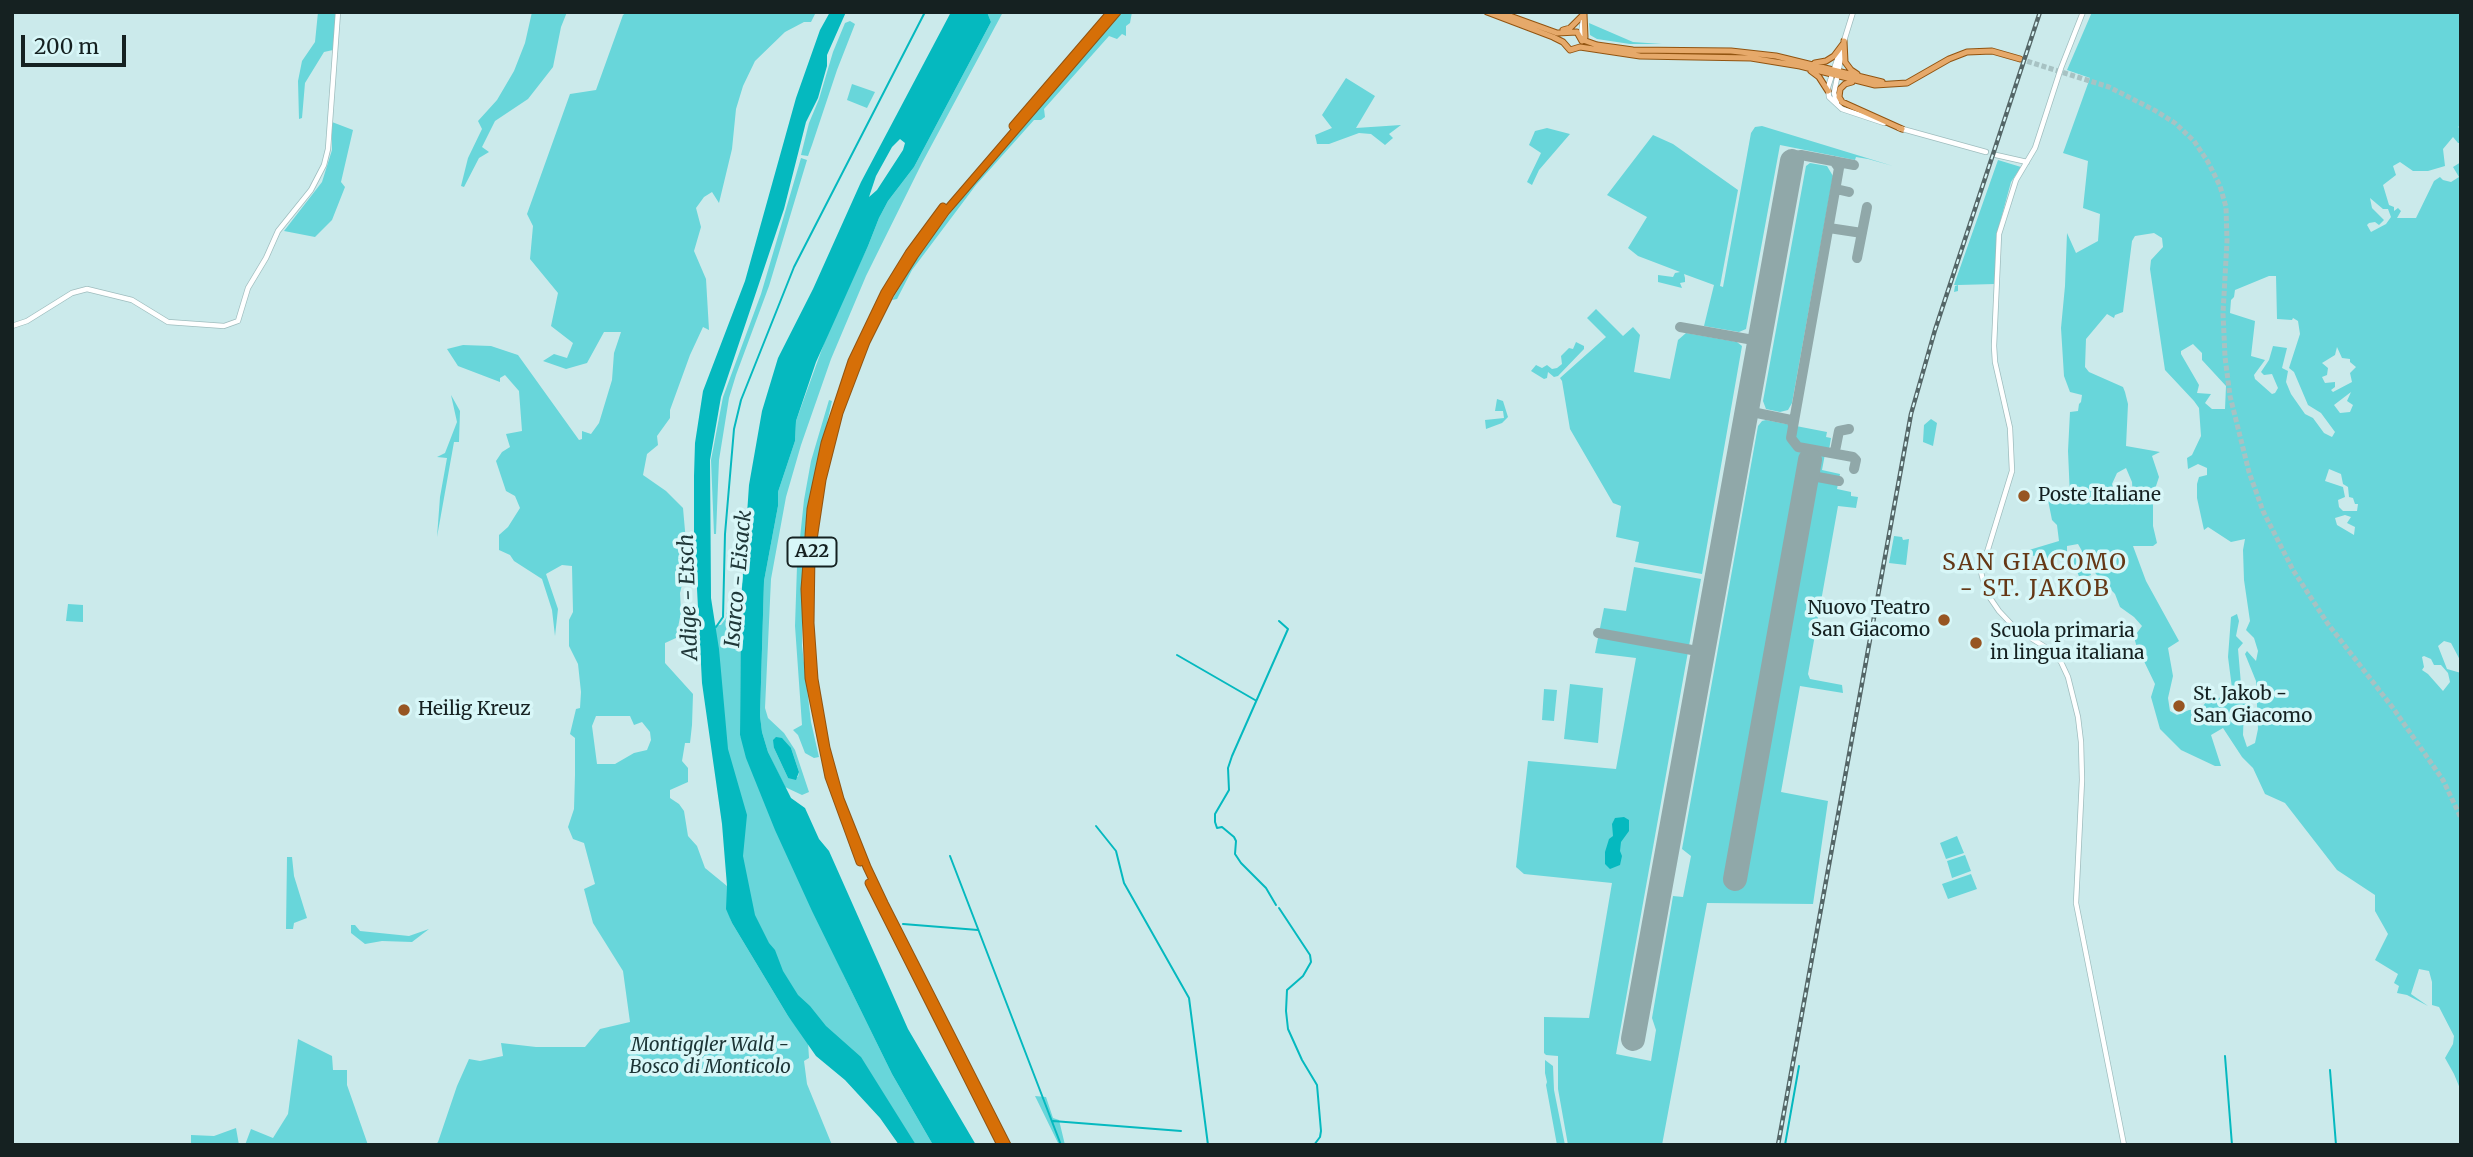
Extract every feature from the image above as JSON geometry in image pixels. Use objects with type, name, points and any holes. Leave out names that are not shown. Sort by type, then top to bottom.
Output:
[{"type":"highway","name":"A22","points":[[1001,1145],[880,906],[835,800],[821,748],[808,678],[805,623],[806,552],[817,478],[834,411],[852,361],[885,292],[942,208],[1111,12]]},
{"type":"highway","name":"A22","points":[[1007,1145],[884,903],[840,799],[826,748],[814,679],[810,623],[811,553],[822,480],[839,413],[861,353],[890,294],[946,211],[1117,12]]},
{"type":"main road","points":[[1487,12],[1563,43],[1570,50],[1580,47],[1640,56],[1751,58],[1805,64],[1826,61],[1834,56],[1844,41]]},
{"type":"main road","points":[[1499,12],[1546,30],[1569,32],[1611,47],[1752,53],[1874,81],[1898,82],[1918,77]]},
{"type":"main road","points":[[1546,30],[1565,30],[1584,13]]},
{"type":"main road","points":[[1584,13],[1585,37],[1611,47]]},
{"type":"main road","points":[[1563,43],[1569,32]]},
{"type":"main road","points":[[1580,47],[1582,38]]},
{"type":"main road","points":[[1844,41],[1845,62],[1852,72],[1869,78],[1898,82]]},
{"type":"main road","points":[[1902,129],[1849,106],[1840,99],[1840,89],[1846,83],[1907,83],[1949,59],[1968,52],[1992,51],[2020,59]]},
{"type":"main road","points":[[1805,64],[1819,77],[1828,91]]},
{"type":"main road","points":[[1835,72],[1869,84]]},
{"type":"street","points":[[12,326],[27,321],[72,293],[87,289],[127,298],[168,322],[228,325],[238,321],[248,288],[278,231],[322,173],[328,149],[338,12]]},
{"type":"street","points":[[1853,12],[1828,91],[1829,97],[1838,106],[1902,129],[1986,152]]},
{"type":"street","points":[[2083,12],[2035,148],[2016,180],[1999,234],[1995,362],[2009,421],[2012,471],[1983,559],[1981,577],[1986,592],[2000,613],[2029,639],[2053,652],[2061,662],[2072,694],[2081,742],[2076,904],[2124,1145]]},
{"type":"street","points":[[1569,32],[1584,13]]},
{"type":"street","points":[[1582,38],[1584,13]]},
{"type":"street","points":[[1835,72],[1835,96],[1838,106]]},
{"type":"street","points":[[1996,155],[2027,162]]},
{"type":"green space","points":[[318,12],[336,12],[333,50],[324,52],[305,83],[302,118],[299,119],[298,81],[302,61],[315,42]]},
{"type":"green space","points":[[532,12],[567,12],[561,27],[553,67],[528,99],[495,121],[482,147],[489,152],[479,158],[464,187],[461,186],[468,158],[482,129],[478,121],[497,100],[514,71],[525,43]]},
{"type":"green space","name":"Montiggler Wald - Bosco di Monticolo","points":[[627,12],[816,12],[811,22],[804,22],[785,32],[755,61],[736,109],[732,149],[719,203],[712,192],[704,197],[696,208],[701,227],[694,251],[706,279],[709,330],[703,327],[690,355],[670,410],[670,418],[657,436],[658,445],[647,454],[643,475],[666,491],[683,508],[686,542],[686,568],[680,593],[681,612],[676,638],[665,643],[665,663],[693,694],[692,725],[690,743],[685,743],[682,761],[688,768],[688,782],[670,790],[670,798],[684,811],[688,836],[697,846],[705,868],[727,886],[727,909],[732,923],[788,1016],[808,1042],[809,1058],[804,1061],[807,1084],[832,1145],[435,1145],[469,1059],[480,1061],[503,1056],[501,1043],[536,1047],[585,1047],[600,1029],[630,1022],[623,971],[593,923],[584,889],[595,884],[584,843],[573,839],[568,827],[574,809],[575,775],[575,738],[570,734],[576,709],[580,708],[581,692],[578,664],[569,646],[569,620],[573,612],[572,566],[562,565],[546,574],[558,609],[555,636],[552,610],[542,579],[499,550],[499,535],[508,527],[520,508],[515,496],[506,491],[496,461],[502,452],[510,447],[506,434],[522,431],[519,391],[505,375],[500,378],[500,382],[458,366],[447,349],[463,345],[491,346],[518,355],[579,440],[582,439],[582,431],[591,434],[599,423],[612,380],[614,353],[621,332],[604,332],[587,363],[566,369],[543,361],[554,354],[567,358],[573,343],[551,326],[558,293],[530,259],[533,226],[527,214],[570,94],[596,90],[623,15]],"holes":[[[596,716],[630,716],[634,725],[642,722],[650,732],[651,740],[647,750],[634,753],[615,764],[597,764],[592,726]]]},
{"type":"green space","points":[[987,12],[1003,12],[922,163],[866,276],[831,359],[786,497],[771,579],[765,708],[768,718],[784,733],[795,750],[809,792],[802,795],[785,787],[768,752],[760,716],[764,581],[778,506],[778,492],[795,441],[796,421],[831,324],[879,218],[888,201],[914,167],[991,22]],"holes":[[[774,748],[791,748],[799,772],[798,777],[788,778]]]},
{"type":"green space","points":[[1122,12],[1132,12],[1130,23],[1126,26],[1126,36],[1122,34],[1117,39],[1109,36],[1044,109],[1045,117],[1034,120],[976,185],[912,270],[897,299],[892,300],[923,248],[980,175]]},
{"type":"green space","points":[[2092,12],[2461,12],[2461,125],[2458,127],[2461,129],[2461,143],[2453,137],[2443,149],[2445,166],[2428,171],[2413,171],[2400,162],[2393,166],[2396,175],[2383,185],[2389,205],[2394,207],[2394,211],[2398,208],[2401,211],[2397,218],[2416,218],[2434,181],[2440,177],[2451,182],[2459,177],[2453,167],[2461,162],[2461,662],[2451,643],[2444,641],[2438,646],[2447,669],[2461,673],[2461,1091],[2445,1058],[2453,1044],[2454,1036],[2439,1007],[2432,1005],[2429,971],[2419,969],[2411,994],[2428,1006],[2397,993],[2399,986],[2394,983],[2398,974],[2375,960],[2388,934],[2375,911],[2375,895],[2337,870],[2285,803],[2265,794],[2253,768],[2242,757],[2223,728],[2211,735],[2221,766],[2215,766],[2181,750],[2160,729],[2151,697],[2155,684],[2139,655],[2134,637],[2142,626],[2120,607],[2115,594],[2096,574],[2083,553],[2091,575],[2080,579],[2071,556],[2082,551],[2078,544],[2067,546],[2067,554],[2051,560],[2030,555],[2029,550],[2059,541],[2057,525],[2052,520],[2048,500],[2070,497],[2070,412],[2078,411],[2082,395],[2070,392],[2064,376],[2061,328],[2067,233],[2076,253],[2098,241],[2100,214],[2083,208],[2088,161],[2063,153],[2090,78],[2067,70]],"holes":[[[2370,198],[2383,209],[2388,209],[2391,217],[2386,224],[2371,232],[2367,225],[2369,223],[2375,222],[2379,225],[2384,220],[2372,208]],[[2154,233],[2162,238],[2163,247],[2151,260],[2150,269],[2165,370],[2199,408],[2201,436],[2192,455],[2187,458],[2188,469],[2198,464],[2207,468],[2207,475],[2199,477],[2197,484],[2197,498],[2204,530],[2208,527],[2231,542],[2245,539],[2244,580],[2250,621],[2246,630],[2254,638],[2258,651],[2256,661],[2247,651],[2245,654],[2256,681],[2258,729],[2255,743],[2247,747],[2243,735],[2244,707],[2251,707],[2250,700],[2242,696],[2238,649],[2243,643],[2236,636],[2239,621],[2237,614],[2231,617],[2228,657],[2233,696],[2209,699],[2200,709],[2177,715],[2170,711],[2168,698],[2173,676],[2168,648],[2179,641],[2146,581],[2133,546],[2153,546],[2157,543],[2153,526],[2153,505],[2148,499],[2148,492],[2155,489],[2159,477],[2152,456],[2160,452],[2126,446],[2128,404],[2123,387],[2089,372],[2085,367],[2086,339],[2107,314],[2114,318],[2123,312],[2132,241],[2135,236]],[[2269,276],[2276,276],[2277,319],[2293,318],[2298,321],[2300,334],[2289,368],[2294,372],[2308,405],[2321,413],[2335,432],[2332,437],[2324,433],[2313,418],[2305,414],[2291,394],[2286,382],[2288,371],[2282,368],[2287,348],[2273,346],[2269,360],[2261,372],[2264,375],[2272,374],[2278,388],[2275,393],[2272,394],[2255,379],[2254,375],[2265,360],[2251,356],[2255,321],[2230,313],[2231,300],[2235,290]],[[2193,344],[2202,353],[2202,360],[2226,386],[2225,409],[2212,409],[2205,403],[2211,394],[2197,393],[2199,385],[2181,354],[2181,351]],[[2337,347],[2342,358],[2350,359],[2356,367],[2350,373],[2352,382],[2333,392],[2331,390],[2335,387],[2335,382],[2325,383],[2322,377],[2327,375],[2328,368],[2322,363],[2335,355]],[[2351,392],[2347,401],[2353,405],[2350,412],[2340,413],[2334,405]],[[2126,468],[2132,482],[2133,500],[2116,497],[2112,484],[2117,473]],[[2329,469],[2341,474],[2343,484],[2348,487],[2349,497],[2358,504],[2357,511],[2343,511],[2339,507],[2338,500],[2345,497],[2343,487],[2325,481]],[[2345,515],[2351,517],[2347,523],[2355,527],[2354,535],[2337,525],[2335,518]],[[2424,656],[2431,659],[2434,665],[2441,665],[2448,673],[2450,682],[2443,691],[2422,670]]]},
{"type":"green space","points":[[850,21],[855,24],[808,156],[801,155],[833,52],[845,23]]},
{"type":"green space","points":[[1589,23],[1633,42],[1662,44],[1630,44],[1597,39],[1590,35]]},
{"type":"green space","points":[[1346,78],[1375,96],[1356,128],[1401,125],[1389,134],[1393,138],[1385,145],[1371,134],[1359,133],[1329,144],[1317,144],[1315,135],[1332,128],[1322,115]]},
{"type":"green space","points":[[852,84],[875,92],[867,108],[847,100]]},
{"type":"green space","points":[[332,122],[353,130],[341,182],[345,187],[332,220],[315,237],[284,231],[322,182],[332,150]]},
{"type":"green space","points":[[1762,126],[1893,166],[1868,159],[1856,157],[1855,160],[1780,145],[1746,329],[1739,332],[1704,326],[1714,285],[1684,274],[1685,282],[1680,283],[1682,288],[1658,282],[1658,275],[1673,277],[1680,272],[1638,256],[1628,248],[1647,217],[1607,195],[1653,135],[1673,144],[1738,190],[1720,286],[1723,287],[1751,133],[1755,127]]},
{"type":"green space","points":[[1547,128],[1570,134],[1539,170],[1532,185],[1527,182],[1541,153],[1529,145],[1535,131]]},
{"type":"green space","points":[[801,158],[807,160],[769,286],[729,398],[719,460],[714,534],[711,460],[723,397],[761,294]]},
{"type":"green space","points":[[1998,160],[2021,167],[2011,182],[1999,226],[1995,284],[1954,285]]},
{"type":"green space","points":[[1810,163],[1827,166],[1833,176],[1792,403],[1788,410],[1780,412],[1766,409],[1763,401],[1806,166]]},
{"type":"green space","points":[[1596,309],[1623,336],[1633,327],[1640,335],[1634,372],[1670,379],[1678,340],[1686,333],[1737,342],[1742,346],[1702,574],[1635,562],[1639,542],[1616,537],[1621,506],[1613,503],[1570,429],[1560,378],[1606,337],[1587,318]]},
{"type":"green space","points":[[1576,342],[1584,346],[1584,349],[1558,376],[1554,377],[1548,372],[1547,378],[1544,379],[1531,371],[1536,365],[1542,368],[1547,365],[1552,369],[1557,368],[1562,364],[1561,356],[1569,348],[1573,349]]},
{"type":"green space","points":[[451,395],[460,411],[459,442],[454,442],[437,537],[447,458],[437,457],[445,453],[457,422]]},
{"type":"green space","points":[[1497,399],[1503,401],[1508,417],[1502,423],[1486,429],[1485,420],[1504,418],[1503,411],[1495,411]]},
{"type":"green space","points":[[829,400],[832,401],[807,511],[802,566],[802,646],[811,722],[819,757],[814,758],[805,753],[798,735],[793,730],[802,725],[795,626],[797,566],[811,461]]},
{"type":"green space","points":[[1931,419],[1937,423],[1933,446],[1923,442],[1924,425]]},
{"type":"green space","points":[[1766,420],[1791,425],[1789,439],[1793,446],[1825,454],[1822,470],[1840,474],[1837,489],[1851,492],[1851,496],[1858,497],[1856,508],[1838,506],[1808,674],[1810,679],[1842,685],[1843,693],[1800,686],[1781,792],[1828,801],[1813,904],[1707,903],[1662,1145],[1568,1145],[1558,1089],[1558,1056],[1544,1053],[1544,1017],[1589,1018],[1612,883],[1524,874],[1516,867],[1528,761],[1616,769],[1636,658],[1595,653],[1604,608],[1626,611],[1634,567],[1701,579],[1616,1054],[1651,1061],[1656,1030],[1652,1018],[1673,896],[1683,897],[1691,856],[1682,849],[1758,426]]},
{"type":"green space","points":[[1796,426],[1827,432],[1826,437],[1831,438],[1829,450],[1796,443],[1793,437]]},
{"type":"green space","points":[[1894,536],[1902,537],[1903,540],[1909,539],[1906,565],[1889,563]]},
{"type":"green space","points":[[736,601],[736,625],[741,626],[740,735],[843,974],[892,1074],[933,1145],[908,1145],[845,1069],[744,916],[706,626],[721,625],[726,618],[727,609]]},
{"type":"green space","points":[[68,604],[83,605],[83,622],[66,621]]},
{"type":"green space","points":[[1570,684],[1603,688],[1598,743],[1564,739]]},
{"type":"green space","points":[[1544,689],[1557,690],[1554,721],[1542,720]]},
{"type":"green space","points":[[1957,836],[1964,853],[1946,859],[1940,843]]},
{"type":"green space","points":[[1965,855],[1971,871],[1952,878],[1947,861]]},
{"type":"green space","points":[[287,857],[292,857],[294,876],[307,918],[294,923],[293,929],[286,929]]},
{"type":"green space","points":[[1971,874],[1977,889],[1948,899],[1942,884]]},
{"type":"green space","points":[[351,925],[355,925],[360,931],[409,936],[429,929],[412,942],[382,941],[365,944],[351,933]]},
{"type":"green space","points":[[298,1039],[332,1056],[333,1070],[347,1070],[347,1085],[368,1145],[245,1145],[251,1129],[273,1138],[288,1114]]},
{"type":"green space","points":[[1545,1060],[1553,1066],[1554,1090],[1565,1145],[1557,1145],[1546,1085]]},
{"type":"green space","points":[[1035,1096],[1046,1097],[1053,1118],[1059,1120],[1065,1145],[1059,1145]]},
{"type":"green space","points":[[236,1128],[239,1145],[191,1145],[191,1135],[214,1136]]},
{"type":"shaded area","points":[[830,12],[846,12],[827,55],[827,66],[818,98],[806,122],[784,209],[721,397],[710,460],[711,598],[719,649],[728,749],[747,815],[743,856],[755,915],[798,995],[826,1026],[861,1057],[916,1145],[899,1145],[880,1118],[845,1080],[816,1056],[788,1016],[732,923],[726,909],[722,824],[702,683],[694,532],[694,476],[695,443],[703,391],[745,281],[796,98],[820,30]]},
{"type":"shaded area","points":[[951,12],[987,12],[991,22],[914,167],[888,201],[879,218],[816,362],[796,421],[795,441],[778,492],[778,506],[764,581],[760,716],[768,752],[791,798],[805,808],[819,839],[829,851],[908,1029],[976,1145],[933,1145],[892,1074],[775,830],[746,758],[740,735],[741,602],[749,485],[762,411],[778,358],[813,289],[861,182]],"holes":[[[900,139],[905,143],[877,190],[869,197],[876,176],[892,147]]]},
{"type":"shaded area","points":[[776,737],[782,738],[791,748],[799,772],[796,780],[788,778],[774,748],[773,740]]},
{"type":"shaded area","points":[[1624,817],[1629,820],[1629,831],[1621,842],[1620,865],[1610,869],[1605,864],[1605,852],[1609,839],[1613,836],[1612,824],[1615,818]]},
{"type":"waterway","name":"Isarco - Eisack","points":[[716,627],[723,617],[725,534],[734,429],[741,400],[794,267],[925,12]]},
{"type":"waterway","points":[[1276,905],[1266,888],[1235,854],[1234,837],[1222,827],[1217,828],[1215,814],[1229,790],[1228,768],[1232,756],[1288,629],[1279,621]]},
{"type":"waterway","points":[[1177,655],[1255,700]]},
{"type":"waterway","points":[[1096,826],[1116,851],[1124,883],[1189,998],[1208,1145]]},
{"type":"waterway","points":[[950,856],[1061,1145]]},
{"type":"waterway","points":[[1279,908],[1310,955],[1311,962],[1303,976],[1287,990],[1286,1011],[1288,1029],[1317,1085],[1321,1131],[1314,1145]]},
{"type":"waterway","points":[[903,924],[978,930]]},
{"type":"waterway","points":[[2225,1056],[2232,1145]]},
{"type":"waterway","points":[[1785,1145],[1799,1066]]},
{"type":"waterway","points":[[2330,1070],[2336,1145]]},
{"type":"waterway","points":[[1053,1121],[1181,1131]]},
{"type":"taxiway","points":[[1792,161],[1795,156],[1801,155],[1854,165]]},
{"type":"taxiway","points":[[1834,161],[1839,168],[1791,438],[1798,447],[1853,457],[1856,460],[1854,469]]},
{"type":"taxiway","points":[[1836,189],[1849,192]]},
{"type":"taxiway","points":[[1857,258],[1867,207]]},
{"type":"taxiway","points":[[1829,228],[1862,233]]},
{"type":"taxiway","points":[[1680,327],[1759,341]]},
{"type":"taxiway","points":[[1748,400],[1748,407],[1752,412],[1791,420],[1793,425]]},
{"type":"taxiway","points":[[1744,422],[1754,413]]},
{"type":"taxiway","points":[[1832,453],[1835,451],[1839,431],[1849,429]]},
{"type":"taxiway","points":[[1807,475],[1839,481]]},
{"type":"taxiway","points":[[1598,633],[1703,652]]},
{"type":"runway","points":[[1633,1039],[1792,161]]},
{"type":"runway","points":[[1735,879],[1810,460]]},
{"type":"tunnel","points":[[2020,59],[2109,87],[2156,111],[2175,123],[2194,141],[2208,162],[2220,186],[2226,207],[2223,313],[2230,396],[2249,472],[2263,511],[2293,570],[2328,624],[2393,708],[2443,780],[2461,818]]},
{"type":"railway","points":[[1778,1145],[1911,414],[1935,330],[2040,12]]},
{"type":"place","name":"Poste Italiane","points":[[2024,496]]},
{"type":"place","name":"Nuovo Teatro San Giacomo","points":[[1944,620]]},
{"type":"place","name":"Scuola primaria in lingua italiana","points":[[1976,643]]},
{"type":"place","name":"St. Jakob - San Giacomo","points":[[2179,706]]},
{"type":"place","name":"Heilig Kreuz","points":[[404,710]]},
{"type":"district","name":"SAN GIACOMO - ST. JAKOB","points":[[2035,576]]},
{"type":"water label","name":"Adige - Etsch","points":[[689,597]]}]
